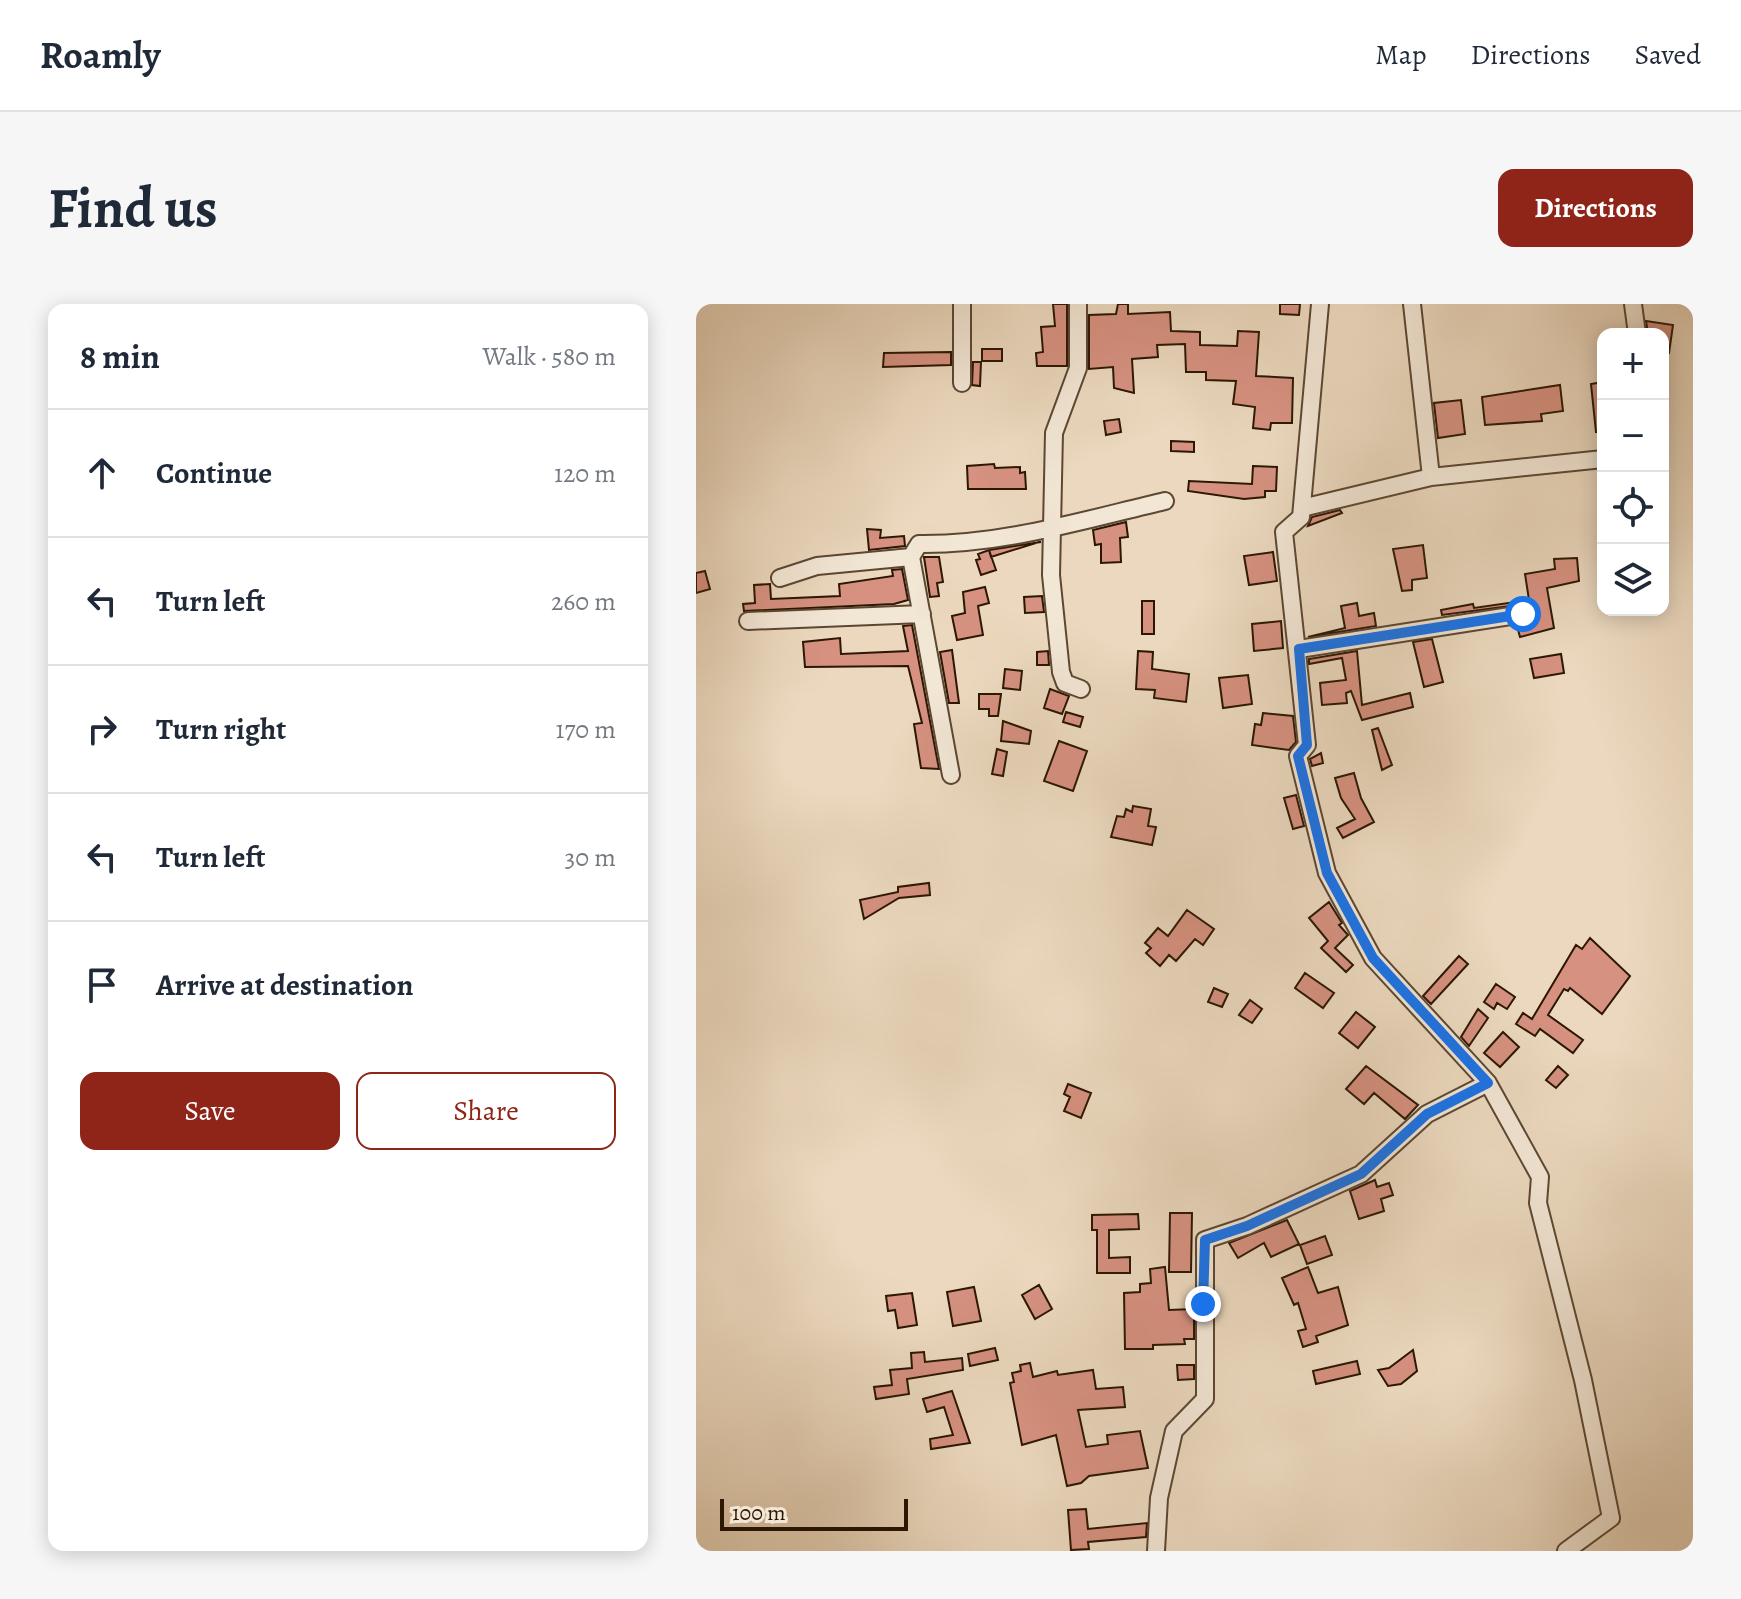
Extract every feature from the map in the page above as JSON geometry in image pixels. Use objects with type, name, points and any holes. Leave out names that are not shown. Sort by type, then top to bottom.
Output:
[{"type":"street","points":[[962,304],[962,383]]},
{"type":"street","points":[[1078,304],[1078,368],[1054,433],[1051,575],[1061,672],[1065,683],[1081,689]]},
{"type":"street","points":[[1320,304],[1301,517],[1284,532],[1307,745],[1298,756],[1298,769],[1315,818],[1327,873],[1373,958],[1488,1083],[1540,1177],[1538,1203],[1583,1380],[1611,1518],[1566,1551]]},
{"type":"street","points":[[1412,304],[1431,477]]},
{"type":"street","points":[[1633,304],[1636,328]]},
{"type":"street","points":[[1302,508],[1431,477],[1597,460]]},
{"type":"street","points":[[951,775],[911,557],[919,544],[958,544],[1052,527],[1165,501]]},
{"type":"street","points":[[780,578],[817,566],[911,557]]},
{"type":"street","points":[[748,621],[922,614]]},
{"type":"street","points":[[1299,649],[1523,614]]},
{"type":"street","points":[[1156,1551],[1159,1498],[1174,1431],[1205,1399],[1205,1240],[1247,1226],[1361,1174],[1427,1114],[1488,1083]]},
{"type":"building","points":[[1053,304],[1067,304],[1067,366],[1037,366],[1036,353],[1043,352],[1041,327],[1055,326]]},
{"type":"building","points":[[1118,304],[1128,304],[1128,314],[1170,312],[1171,331],[1200,332],[1200,345],[1237,346],[1238,331],[1259,332],[1256,376],[1293,378],[1292,423],[1271,423],[1270,430],[1253,428],[1255,407],[1233,404],[1236,381],[1206,380],[1206,372],[1186,372],[1185,344],[1157,345],[1158,357],[1132,359],[1134,393],[1114,388],[1113,367],[1089,369],[1089,315],[1116,314]]},
{"type":"building","points":[[1280,304],[1300,304],[1299,315],[1280,314]]},
{"type":"building","points":[[1646,321],[1673,325],[1669,353],[1669,328],[1647,328]]},
{"type":"building","points":[[982,349],[1002,349],[1002,361],[982,361]]},
{"type":"building","points":[[951,352],[951,365],[883,367],[884,353]]},
{"type":"building","points":[[973,362],[981,362],[980,386],[972,385]]},
{"type":"building","points":[[1597,383],[1597,432],[1596,432],[1591,384]]},
{"type":"building","points":[[1560,385],[1563,411],[1541,414],[1542,421],[1485,425],[1482,397]]},
{"type":"building","points":[[1461,400],[1465,434],[1438,438],[1434,403]]},
{"type":"building","points":[[1119,419],[1121,432],[1106,435],[1104,421]]},
{"type":"building","points":[[1171,441],[1194,442],[1194,452],[1171,451]]},
{"type":"building","points":[[994,464],[995,468],[1020,467],[1020,473],[1025,472],[1026,489],[968,489],[967,466]]},
{"type":"building","points":[[1253,466],[1277,467],[1276,491],[1265,491],[1265,497],[1244,499],[1188,491],[1189,481],[1252,484]]},
{"type":"building","points":[[1340,510],[1342,513],[1308,526],[1312,517]]},
{"type":"building","points":[[1126,522],[1128,537],[1120,538],[1121,562],[1101,563],[1101,544],[1095,545],[1093,530]]},
{"type":"building","points":[[867,529],[881,530],[880,538],[904,536],[905,546],[869,550]]},
{"type":"building","points":[[1037,543],[991,557],[989,550]]},
{"type":"building","points":[[1423,545],[1427,578],[1412,580],[1412,590],[1402,591],[1393,549]]},
{"type":"building","points":[[989,550],[996,570],[981,575],[976,560],[980,559],[978,554]]},
{"type":"building","points":[[1273,552],[1277,581],[1249,585],[1244,556]]},
{"type":"building","points":[[924,557],[939,557],[943,582],[937,583],[939,596],[930,597]]},
{"type":"building","points":[[1577,558],[1579,581],[1547,588],[1554,628],[1520,637],[1517,626],[1529,623],[1533,617],[1532,608],[1526,604],[1442,615],[1441,610],[1473,604],[1474,608],[1529,600],[1525,574],[1555,569],[1554,559]]},
{"type":"building","points":[[902,569],[908,600],[894,604],[744,611],[743,604],[755,603],[754,585],[770,584],[771,599],[840,596],[839,584],[893,576],[892,570]]},
{"type":"building","points":[[705,571],[710,589],[696,593],[696,573]]},
{"type":"building","points":[[985,587],[989,603],[978,606],[983,635],[957,640],[952,616],[965,613],[963,592]]},
{"type":"building","points":[[1042,596],[1044,612],[1025,613],[1024,597]]},
{"type":"building","points":[[1142,601],[1154,601],[1154,634],[1142,634]]},
{"type":"building","points":[[1357,603],[1359,616],[1374,613],[1376,626],[1308,637],[1345,628],[1341,606]]},
{"type":"building","points":[[1281,621],[1283,648],[1254,651],[1252,624]]},
{"type":"building","points":[[912,625],[939,769],[921,768],[914,724],[922,723],[908,666],[805,667],[803,642],[840,638],[841,654],[908,651],[903,626]]},
{"type":"building","points":[[1432,639],[1443,682],[1424,687],[1413,642]]},
{"type":"building","points":[[952,650],[959,703],[949,703],[940,652]]},
{"type":"building","points":[[1048,651],[1049,665],[1037,665],[1037,652]]},
{"type":"building","points":[[1138,651],[1153,652],[1152,669],[1189,674],[1186,702],[1154,698],[1155,690],[1136,689]]},
{"type":"building","points":[[1357,651],[1362,705],[1410,693],[1413,707],[1362,720],[1351,691],[1346,693],[1347,703],[1322,705],[1320,683],[1346,680],[1342,658],[1309,664],[1309,659]]},
{"type":"building","points":[[1561,654],[1564,673],[1534,678],[1530,659]]},
{"type":"building","points":[[1005,669],[1022,671],[1020,690],[1003,688]]},
{"type":"building","points":[[1248,675],[1252,704],[1223,708],[1219,678]]},
{"type":"building","points":[[1050,689],[1069,696],[1062,714],[1044,708]]},
{"type":"building","points":[[979,694],[1001,694],[998,716],[989,716],[989,709],[979,709]]},
{"type":"building","points":[[1066,712],[1083,717],[1080,727],[1063,722]]},
{"type":"building","points":[[1263,713],[1293,716],[1296,742],[1289,750],[1252,745],[1255,724],[1261,725]]},
{"type":"building","points":[[1003,721],[1031,731],[1029,744],[1001,741]]},
{"type":"building","points":[[1378,728],[1392,765],[1382,770],[1372,730]]},
{"type":"building","points":[[1059,741],[1087,751],[1073,791],[1044,781]]},
{"type":"building","points":[[997,749],[1007,752],[1003,776],[992,774]]},
{"type":"building","points":[[1321,753],[1323,763],[1312,766],[1310,759]]},
{"type":"building","points":[[1354,773],[1361,798],[1374,822],[1343,838],[1337,828],[1355,819],[1341,798],[1335,778]]},
{"type":"building","points":[[1296,795],[1304,826],[1293,829],[1284,798]]},
{"type":"building","points":[[1133,806],[1151,809],[1148,826],[1156,827],[1152,845],[1111,837],[1117,816],[1124,817],[1126,809],[1132,812]]},
{"type":"building","points":[[929,883],[930,895],[899,898],[864,919],[860,900],[898,892],[898,887]]},
{"type":"building","points":[[1329,902],[1342,923],[1339,925],[1348,935],[1335,948],[1353,965],[1346,972],[1321,948],[1328,941],[1309,918]]},
{"type":"building","points":[[1187,910],[1214,929],[1203,945],[1195,939],[1176,961],[1169,955],[1160,966],[1146,953],[1151,948],[1145,943],[1158,928],[1168,936]]},
{"type":"building","points":[[1590,938],[1630,976],[1602,1014],[1570,988],[1568,991],[1564,989],[1548,1015],[1583,1040],[1573,1053],[1540,1029],[1535,1036],[1516,1024],[1523,1013],[1532,1019],[1576,945],[1582,949]]},
{"type":"building","points":[[1459,956],[1468,964],[1431,1004],[1423,996]]},
{"type":"building","points":[[1305,973],[1334,993],[1323,1008],[1295,988]]},
{"type":"building","points":[[1496,984],[1515,997],[1507,1009],[1497,1003],[1494,1009],[1484,1002]]},
{"type":"building","points":[[1214,988],[1228,994],[1222,1007],[1208,1002]]},
{"type":"building","points":[[1250,1000],[1262,1009],[1252,1023],[1239,1015]]},
{"type":"building","points":[[1478,1009],[1488,1018],[1469,1046],[1461,1037]]},
{"type":"building","points":[[1356,1012],[1375,1027],[1358,1048],[1339,1033]]},
{"type":"building","points":[[1503,1032],[1519,1047],[1500,1067],[1484,1053]]},
{"type":"building","points":[[1366,1066],[1418,1105],[1405,1119],[1374,1093],[1364,1104],[1346,1089]]},
{"type":"building","points":[[1558,1066],[1568,1075],[1556,1088],[1546,1080]]},
{"type":"building","points":[[1068,1084],[1091,1093],[1081,1118],[1064,1111],[1070,1097],[1064,1094]]},
{"type":"building","points":[[1375,1180],[1377,1187],[1389,1183],[1393,1195],[1381,1199],[1384,1211],[1359,1219],[1350,1191]]},
{"type":"building","points":[[1170,1213],[1192,1213],[1191,1272],[1169,1272]]},
{"type":"building","points":[[1138,1214],[1139,1229],[1109,1230],[1109,1258],[1130,1257],[1130,1273],[1097,1273],[1097,1230],[1092,1230],[1092,1215]]},
{"type":"building","points":[[1287,1220],[1299,1244],[1271,1257],[1264,1243],[1238,1258],[1229,1243]]},
{"type":"building","points":[[1325,1236],[1332,1255],[1307,1264],[1300,1245]]},
{"type":"building","points":[[1165,1267],[1169,1310],[1194,1309],[1194,1339],[1184,1339],[1185,1344],[1153,1345],[1153,1349],[1125,1349],[1124,1293],[1140,1292],[1140,1284],[1151,1283],[1150,1269]]},
{"type":"building","points":[[1308,1267],[1318,1293],[1338,1287],[1348,1325],[1316,1336],[1318,1342],[1303,1347],[1298,1331],[1306,1329],[1298,1303],[1294,1305],[1282,1278]]},
{"type":"building","points":[[1039,1285],[1052,1309],[1035,1319],[1022,1295]]},
{"type":"building","points":[[974,1287],[981,1321],[953,1326],[947,1292]]},
{"type":"building","points":[[912,1293],[917,1325],[898,1328],[895,1310],[888,1311],[886,1296]]},
{"type":"building","points":[[995,1348],[998,1360],[970,1366],[968,1354]]},
{"type":"building","points":[[1413,1350],[1417,1371],[1401,1384],[1388,1386],[1378,1370],[1389,1368]]},
{"type":"building","points":[[924,1352],[925,1362],[962,1358],[963,1370],[907,1379],[909,1394],[876,1399],[874,1387],[892,1385],[890,1370],[912,1368],[911,1353]]},
{"type":"building","points":[[1357,1361],[1360,1374],[1316,1384],[1313,1371]]},
{"type":"building","points":[[1030,1363],[1033,1377],[1057,1371],[1058,1375],[1093,1370],[1096,1389],[1123,1387],[1125,1407],[1078,1410],[1086,1447],[1108,1444],[1107,1435],[1140,1431],[1148,1468],[1089,1476],[1081,1483],[1067,1486],[1056,1435],[1022,1445],[1010,1383],[1014,1382],[1012,1373],[1021,1371],[1020,1365]]},
{"type":"building","points":[[1177,1365],[1194,1365],[1194,1379],[1178,1380]]},
{"type":"building","points":[[952,1391],[970,1443],[931,1449],[930,1439],[953,1435],[944,1407],[927,1412],[923,1399]]},
{"type":"building","points":[[1086,1509],[1088,1529],[1147,1523],[1146,1537],[1088,1542],[1089,1549],[1071,1550],[1068,1510]]},
{"type":"route","points":[[1203,1304],[1205,1240],[1247,1226],[1361,1174],[1427,1114],[1488,1083],[1373,958],[1327,873],[1315,818],[1298,769],[1298,756],[1307,745],[1299,649],[1523,614]]}]
